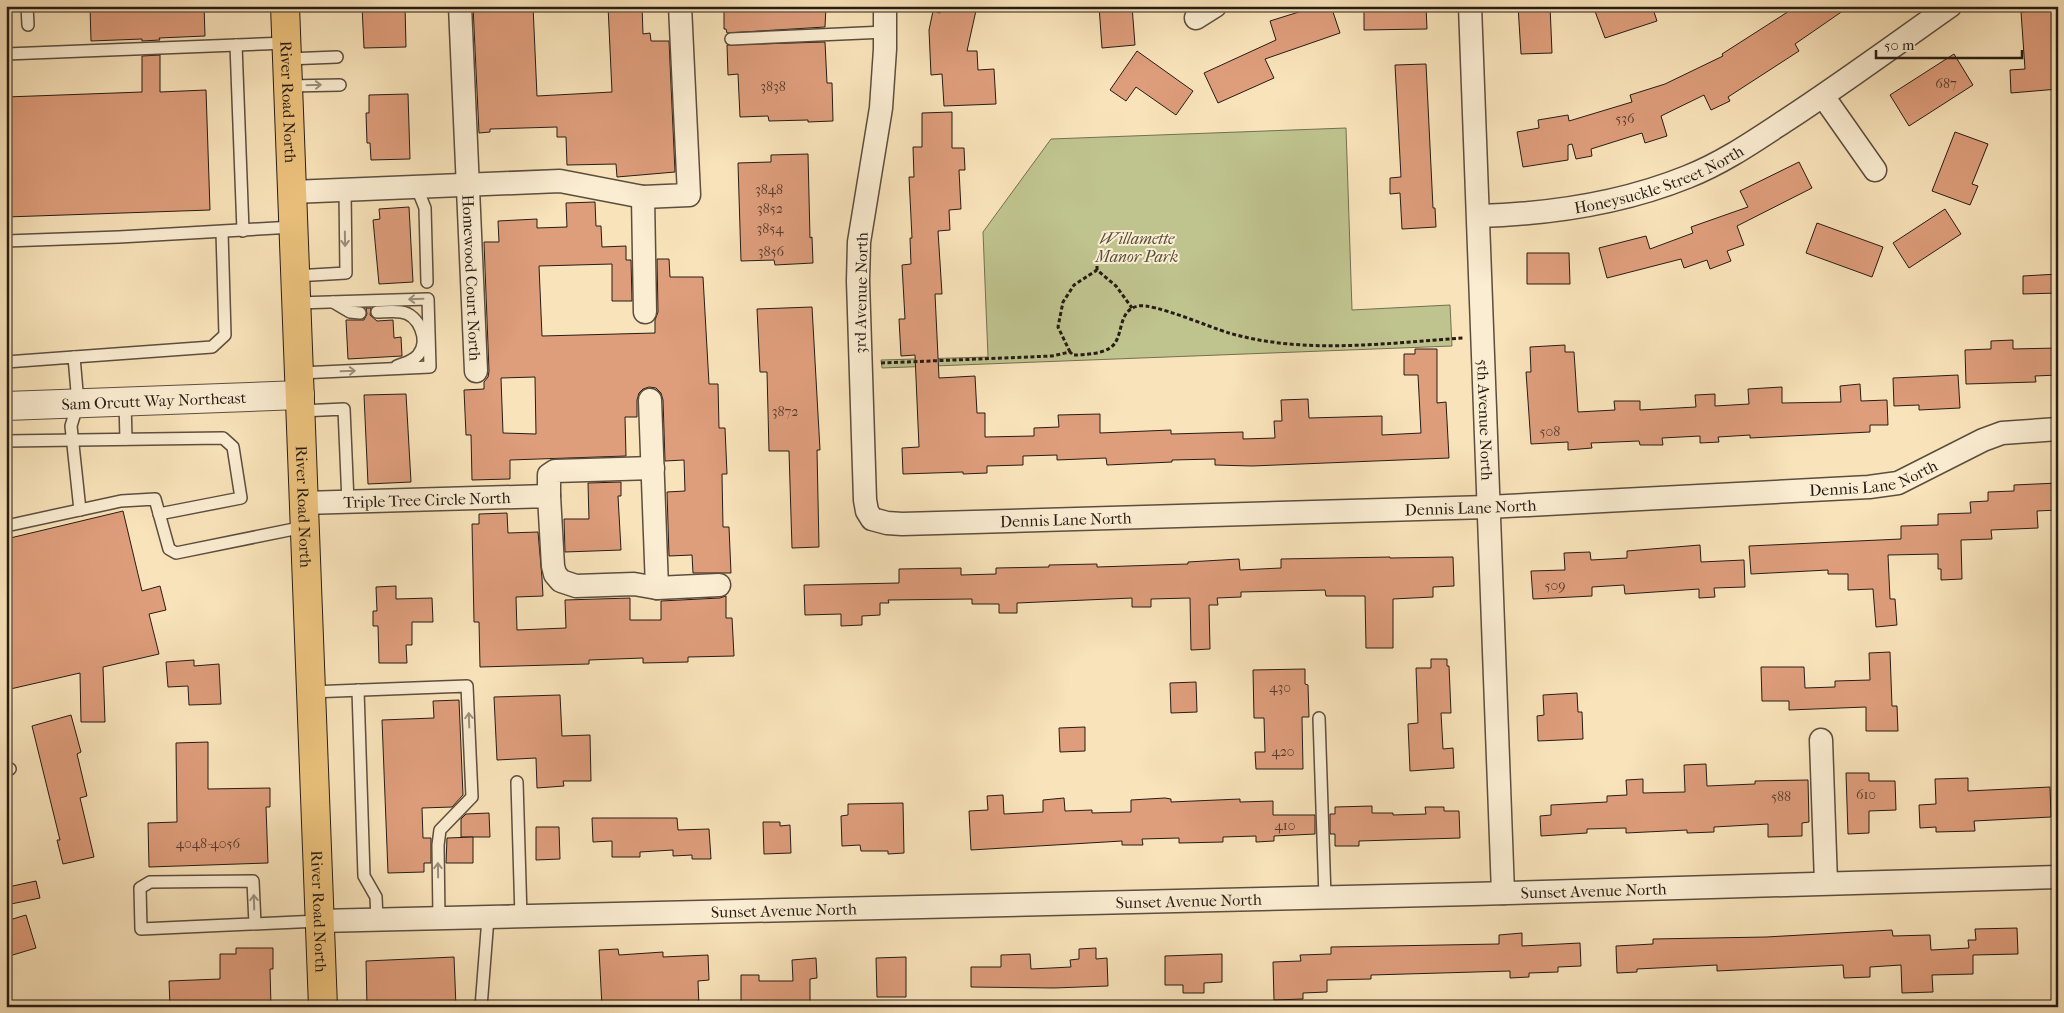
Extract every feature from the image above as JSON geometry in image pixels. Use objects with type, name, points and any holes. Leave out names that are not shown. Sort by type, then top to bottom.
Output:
[{"type":"main road","name":"River Road North","points":[[285,6],[323,1007]]},
{"type":"street","name":"Homewood Court North","points":[[460,6],[476,371]]},
{"type":"street","name":"Homewood Court North","points":[[292,192],[560,181],[643,196],[689,195],[680,6]]},
{"type":"street","name":"3rd Avenue North","points":[[872,519],[867,511],[865,500],[858,281],[859,242],[881,108],[886,6]]},
{"type":"street","points":[[1196,18],[1215,6]]},
{"type":"street","name":"5th Avenue North","points":[[1470,6],[1484,336],[1488,507],[1503,893]]},
{"type":"street","name":"Honeysuckle Street North","points":[[1479,216],[1546,212],[1582,206],[1629,197],[1687,177],[1738,151],[1823,96],[1950,6]]},
{"type":"street","points":[[1823,96],[1875,170]]},
{"type":"street","points":[[643,196],[646,312]]},
{"type":"street","name":"Sam Orcutt Way Northeast","points":[[6,406],[300,393]]},
{"type":"street","points":[[650,400],[657,588]]},
{"type":"street","name":"Dennis Lane North","points":[[872,519],[902,524],[1488,507],[1869,487],[1898,483],[1983,440],[2009,432],[2058,429]]},
{"type":"street","points":[[653,468],[555,471],[549,475],[553,566],[555,574],[562,581],[576,586],[634,584],[657,588],[719,585]]},
{"type":"street","name":"Triple Tree Circle North","points":[[304,515],[348,502],[549,496]]},
{"type":"street","points":[[1821,740],[1826,883]]},
{"type":"street","name":"Sunset Avenue North","points":[[319,921],[1325,898],[2058,877]]},
{"type":"lane","points":[[27,6],[28,25]]},
{"type":"lane","points":[[731,40],[886,32]]},
{"type":"lane","points":[[236,45],[243,231]]},
{"type":"lane","points":[[6,54],[236,45],[338,57]]},
{"type":"lane","points":[[288,86],[340,85]]},
{"type":"lane","points":[[417,188],[425,208],[427,282]]},
{"type":"lane","points":[[295,276],[346,273],[345,190]]},
{"type":"lane","points":[[6,241],[243,231],[293,227]]},
{"type":"lane","points":[[6,362],[212,347],[225,335],[222,232]]},
{"type":"lane","points":[[296,303],[428,299],[430,368],[388,370]]},
{"type":"lane","points":[[333,302],[350,312],[360,313]]},
{"type":"lane","points":[[300,393],[388,370],[411,361],[419,354],[423,343],[422,331],[415,319],[409,314],[401,312],[377,312]]},
{"type":"lane","points":[[74,358],[78,404],[71,426],[80,510]]},
{"type":"lane","points":[[300,393],[344,410],[348,502]]},
{"type":"lane","points":[[125,402],[126,439]]},
{"type":"lane","points":[[6,441],[223,438],[233,447],[241,498],[159,514]]},
{"type":"lane","points":[[6,526],[121,501],[155,499],[169,550],[176,553],[304,515]]},
{"type":"lane","points":[[310,692],[467,686],[472,797],[440,830],[438,845],[439,919]]},
{"type":"lane","points":[[358,690],[364,876],[376,897],[377,920]]},
{"type":"lane","points":[[1319,718],[1325,898]]},
{"type":"lane","points":[[518,782],[521,917]]},
{"type":"lane","points":[[255,924],[253,881],[150,882],[140,888],[141,929],[255,924],[319,921]]},
{"type":"lane","points":[[481,1007],[488,918]]},
{"type":"path","points":[[1097,264],[1097,270],[1116,286],[1132,308]]},
{"type":"path","points":[[1097,270],[1072,288],[1063,302],[1058,327],[1071,354],[1077,355],[1109,349],[1116,339],[1125,315],[1132,308],[1138,306],[1150,307],[1234,334],[1263,340],[1293,343],[1348,346],[1484,336]]},
{"type":"path","points":[[860,364],[1052,356],[1070,352]]},
{"type":"green space","name":"Willamette Manor Park","points":[[1346,128],[1352,310],[1450,305],[1452,346],[882,368],[881,360],[988,357],[983,232],[1051,139]]},
{"type":"building","points":[[90,6],[204,6],[205,36],[159,38],[160,40],[142,41],[142,39],[91,41]]},
{"type":"building","points":[[362,6],[405,6],[406,47],[364,48]]},
{"type":"building","points":[[473,6],[533,6],[537,96],[612,92],[608,6],[642,6],[643,34],[650,33],[651,41],[669,41],[675,172],[617,177],[616,164],[567,165],[566,137],[557,137],[557,127],[490,129],[490,132],[479,133]]},
{"type":"building","points":[[826,6],[825,27],[727,33],[726,29],[724,29],[724,8]]},
{"type":"building","points":[[942,6],[977,6],[967,51],[977,51],[978,70],[994,69],[996,104],[944,106],[942,74],[931,75],[929,30],[933,11],[940,13]]},
{"type":"building","points":[[1099,6],[1132,6],[1135,45],[1102,48]]},
{"type":"building","points":[[1318,6],[1331,6],[1340,33],[1265,59],[1274,78],[1218,103],[1204,73],[1276,40],[1270,21]]},
{"type":"building","points":[[1364,6],[1426,6],[1427,29],[1364,30]]},
{"type":"building","points":[[1518,6],[1550,6],[1552,53],[1521,54]]},
{"type":"building","points":[[1593,6],[1652,6],[1657,21],[1605,38]]},
{"type":"building","points":[[1797,6],[1850,6],[1795,44],[1799,51],[1728,97],[1730,101],[1711,110],[1704,95],[1661,116],[1667,136],[1645,143],[1642,133],[1591,149],[1592,156],[1576,159],[1572,144],[1568,145],[1568,160],[1523,167],[1517,132],[1539,128],[1538,120],[1568,115],[1569,121],[1632,102],[1630,95],[1665,84],[1723,56],[1722,54]]},
{"type":"building","points":[[2058,9],[2058,89],[2011,93],[2010,70],[2025,69],[2021,12]]},
{"type":"building","points":[[825,42],[827,83],[832,83],[833,121],[769,121],[768,116],[740,117],[738,74],[728,75],[727,45]]},
{"type":"building","points":[[1137,51],[1193,91],[1176,115],[1136,87],[1126,101],[1110,90]]},
{"type":"building","points":[[1954,54],[1973,85],[1909,126],[1890,95]]},
{"type":"building","points":[[160,55],[160,92],[206,90],[210,210],[6,217],[6,97],[142,92],[142,56]]},
{"type":"building","points":[[1426,64],[1433,208],[1435,208],[1436,227],[1402,229],[1400,193],[1390,194],[1390,178],[1401,177],[1395,65]]},
{"type":"building","points":[[408,94],[410,159],[371,160],[370,143],[367,143],[366,113],[369,113],[369,95]]},
{"type":"building","points":[[952,112],[952,148],[964,148],[965,170],[959,170],[961,209],[949,210],[950,230],[938,231],[942,294],[935,294],[939,378],[975,376],[977,413],[985,413],[985,437],[1034,436],[1034,428],[1059,427],[1058,415],[1100,414],[1100,433],[1171,430],[1171,434],[1243,432],[1243,439],[1275,438],[1274,421],[1282,421],[1281,400],[1308,399],[1309,418],[1382,416],[1382,435],[1421,433],[1418,375],[1404,375],[1404,354],[1415,354],[1415,349],[1437,349],[1437,403],[1446,402],[1449,458],[1252,466],[1215,465],[1215,459],[1107,465],[1106,458],[1057,460],[1057,455],[1023,456],[1023,465],[987,466],[987,473],[903,474],[902,448],[919,447],[915,355],[901,356],[899,319],[905,319],[902,265],[911,264],[910,238],[912,238],[909,177],[914,177],[913,147],[922,147],[922,113]]},
{"type":"building","points":[[1955,132],[1988,144],[1972,184],[1978,186],[1970,205],[1932,191]]},
{"type":"building","points":[[808,154],[810,238],[812,237],[813,263],[775,265],[774,260],[741,261],[738,163],[771,162],[771,155]]},
{"type":"building","points":[[1799,162],[1812,188],[1737,226],[1744,245],[1727,251],[1731,261],[1710,269],[1707,260],[1684,268],[1681,259],[1607,278],[1599,248],[1646,236],[1650,249],[1693,233],[1691,227],[1748,207],[1740,191]]},
{"type":"building","points":[[595,202],[596,226],[601,226],[602,247],[626,246],[626,260],[631,260],[632,301],[612,301],[612,264],[539,266],[542,336],[655,333],[655,320],[658,312],[657,259],[669,259],[670,277],[703,277],[709,384],[718,384],[719,428],[725,428],[727,474],[722,474],[723,527],[729,527],[731,573],[693,573],[692,555],[669,556],[667,492],[685,491],[684,460],[665,461],[663,400],[661,393],[656,388],[649,387],[639,393],[637,417],[625,417],[626,456],[510,460],[510,479],[472,480],[471,435],[466,435],[464,390],[484,389],[484,382],[488,377],[489,371],[484,242],[499,242],[498,221],[537,219],[537,228],[567,227],[566,203]],"holes":[[[535,377],[536,434],[503,433],[501,378]]]},
{"type":"building","points":[[409,207],[413,282],[379,284],[373,220],[380,219],[379,209]]},
{"type":"building","points":[[1945,209],[1961,234],[1909,268],[1893,243]]},
{"type":"building","points":[[1817,223],[1883,247],[1872,277],[1806,253]]},
{"type":"building","points":[[1527,253],[1569,253],[1570,284],[1527,284]]},
{"type":"building","points":[[2058,274],[2058,293],[2023,294],[2023,276]]},
{"type":"building","points":[[812,307],[820,450],[817,450],[819,547],[792,548],[789,451],[769,451],[767,372],[760,372],[757,309]]},
{"type":"building","points":[[366,308],[371,308],[370,315],[377,321],[393,320],[394,338],[401,337],[402,356],[348,359],[346,320],[364,320],[367,314]]},
{"type":"building","points":[[2013,340],[2013,349],[2058,348],[2058,375],[2035,376],[2036,382],[1966,384],[1965,350],[1991,349],[1991,341]]},
{"type":"building","points":[[1565,345],[1565,352],[1574,352],[1578,412],[1615,410],[1614,401],[1640,401],[1640,410],[1696,407],[1695,395],[1715,394],[1715,406],[1749,404],[1748,389],[1782,387],[1782,403],[1841,402],[1840,386],[1860,384],[1861,401],[1887,400],[1888,425],[1870,425],[1870,432],[1750,438],[1750,435],[1718,437],[1719,442],[1700,443],[1700,436],[1662,438],[1663,445],[1640,445],[1639,441],[1591,443],[1592,448],[1568,450],[1568,442],[1531,444],[1526,372],[1531,372],[1530,347]]},
{"type":"building","points":[[1958,375],[1960,408],[1919,410],[1919,405],[1894,406],[1893,378]]},
{"type":"building","points":[[406,394],[411,482],[368,484],[364,395]]},
{"type":"building","points":[[621,482],[621,496],[618,496],[621,550],[565,552],[564,519],[589,519],[588,483]]},
{"type":"building","points":[[2058,483],[2058,510],[2037,511],[2038,528],[1991,530],[1992,539],[1961,540],[1962,579],[1941,580],[1941,569],[1938,569],[1938,554],[1888,555],[1890,599],[1895,599],[1897,625],[1876,627],[1873,589],[1848,590],[1848,574],[1828,574],[1828,570],[1751,574],[1749,546],[1901,539],[1901,526],[1938,525],[1938,514],[1971,513],[1970,502],[1988,501],[1988,492],[2014,491],[2014,485]]},
{"type":"building","points":[[123,511],[142,591],[160,586],[166,610],[149,614],[159,654],[103,667],[105,722],[81,722],[80,673],[6,690],[6,539]]},
{"type":"building","points":[[507,513],[508,533],[538,532],[542,578],[543,596],[516,597],[517,630],[566,628],[565,600],[630,598],[630,620],[661,620],[661,601],[720,598],[726,596],[726,618],[732,618],[734,656],[688,657],[688,662],[643,663],[643,658],[589,660],[589,664],[480,667],[479,622],[474,622],[472,524],[479,524],[479,514]]},
{"type":"building","points":[[1700,545],[1701,562],[1744,560],[1745,587],[1714,588],[1715,597],[1699,598],[1699,589],[1625,594],[1624,585],[1592,587],[1592,596],[1533,599],[1531,571],[1565,570],[1564,553],[1590,552],[1591,560],[1627,558],[1627,551]]},
{"type":"building","points":[[1453,557],[1454,586],[1433,587],[1433,597],[1393,599],[1393,648],[1366,648],[1365,596],[1326,596],[1325,590],[1241,592],[1241,597],[1217,598],[1218,605],[1209,605],[1210,649],[1191,650],[1190,598],[1151,599],[1151,607],[1132,607],[1132,598],[1017,603],[1017,613],[999,613],[999,604],[972,604],[972,599],[888,600],[889,603],[880,603],[880,615],[862,616],[862,625],[841,626],[841,614],[805,615],[804,585],[899,583],[899,569],[961,568],[961,575],[996,574],[996,568],[1097,564],[1097,567],[1188,564],[1188,562],[1239,559],[1240,570],[1281,568],[1281,559]]},
{"type":"building","points":[[396,586],[396,599],[432,598],[433,622],[412,622],[412,645],[406,645],[407,663],[379,663],[378,626],[373,626],[373,611],[377,611],[376,587]]},
{"type":"building","points":[[1890,652],[1892,706],[1897,706],[1898,731],[1866,731],[1866,707],[1789,710],[1789,701],[1762,701],[1761,667],[1804,667],[1805,688],[1835,687],[1835,681],[1870,680],[1869,653]]},
{"type":"building","points":[[1431,659],[1447,659],[1447,666],[1449,666],[1451,713],[1441,713],[1443,749],[1453,748],[1454,768],[1410,771],[1408,724],[1418,723],[1416,668],[1431,668]]},
{"type":"building","points":[[194,660],[194,666],[219,664],[221,704],[189,705],[188,686],[168,687],[166,662]]},
{"type":"building","points":[[1305,669],[1305,684],[1308,685],[1309,717],[1302,717],[1303,769],[1256,769],[1255,752],[1265,752],[1264,718],[1254,718],[1253,670]]},
{"type":"building","points":[[1196,682],[1197,712],[1171,713],[1170,683]]},
{"type":"building","points":[[1577,693],[1578,712],[1582,712],[1583,739],[1538,741],[1537,716],[1544,715],[1543,695]]},
{"type":"building","points":[[560,695],[562,736],[590,735],[591,781],[563,781],[564,786],[537,788],[536,758],[497,760],[494,697]]},
{"type":"building","points":[[459,700],[463,795],[452,807],[422,808],[423,838],[431,838],[431,863],[424,863],[424,872],[388,873],[382,720],[434,718],[433,701]]},
{"type":"building","points":[[71,715],[81,752],[77,754],[87,796],[80,798],[94,857],[63,864],[57,840],[60,840],[32,726]]},
{"type":"building","points":[[1085,727],[1085,751],[1060,752],[1059,728]]},
{"type":"building","points":[[208,742],[208,789],[270,788],[270,807],[266,807],[268,863],[149,867],[148,823],[177,822],[176,743]]},
{"type":"building","points":[[1706,764],[1707,786],[1755,784],[1755,781],[1808,780],[1809,822],[1802,823],[1802,836],[1768,837],[1768,824],[1714,827],[1714,832],[1687,833],[1687,830],[1626,833],[1626,828],[1587,829],[1587,833],[1541,836],[1540,816],[1551,815],[1551,805],[1607,802],[1607,796],[1627,795],[1626,780],[1643,779],[1643,793],[1685,792],[1684,765]]},
{"type":"building","points":[[1846,773],[1869,773],[1869,781],[1895,781],[1896,810],[1869,811],[1869,833],[1848,834]]},
{"type":"building","points":[[1968,778],[1968,791],[2050,787],[2051,817],[1974,821],[1975,831],[1936,832],[1936,827],[1920,828],[1919,805],[1936,804],[1935,779]]},
{"type":"building","points":[[1003,795],[1004,814],[1043,812],[1043,800],[1064,798],[1065,811],[1092,810],[1092,813],[1131,812],[1131,800],[1165,798],[1171,799],[1171,802],[1240,799],[1240,802],[1273,801],[1273,815],[1315,815],[1315,834],[1274,836],[1274,841],[1256,842],[1256,836],[1223,837],[1223,842],[1179,843],[1179,838],[1142,839],[1143,845],[1122,845],[1122,841],[971,850],[969,811],[988,810],[987,796]]},
{"type":"building","points":[[903,803],[904,853],[888,854],[888,851],[861,851],[860,845],[842,846],[841,816],[848,815],[848,804]]},
{"type":"building","points":[[1372,806],[1372,813],[1393,813],[1393,815],[1426,814],[1425,807],[1444,807],[1444,811],[1459,811],[1460,838],[1359,841],[1359,846],[1335,846],[1335,834],[1330,834],[1330,814],[1335,814],[1335,807]]},
{"type":"building","points":[[489,813],[490,837],[461,837],[461,819],[466,814]]},
{"type":"building","points":[[592,818],[677,818],[678,830],[709,829],[711,859],[692,859],[692,855],[673,856],[673,850],[640,852],[640,857],[612,857],[612,841],[593,842]]},
{"type":"building","points":[[763,822],[780,822],[780,826],[790,825],[791,853],[764,854]]},
{"type":"building","points":[[536,827],[559,827],[560,859],[536,860]]},
{"type":"building","points":[[473,837],[473,863],[446,863],[447,838]]},
{"type":"building","points":[[36,881],[40,898],[11,904],[8,887]]},
{"type":"building","points":[[26,915],[36,948],[6,957],[6,921]]},
{"type":"building","points":[[2017,928],[2018,954],[1973,955],[1973,974],[1932,975],[1933,992],[1902,993],[1901,965],[1870,967],[1870,977],[1844,978],[1843,965],[1717,971],[1717,965],[1637,969],[1637,972],[1617,973],[1616,946],[1653,944],[1653,939],[1766,937],[1892,930],[1893,936],[1930,935],[1931,950],[1969,948],[1968,940],[1976,940],[1975,929]]},
{"type":"building","points":[[1522,933],[1522,946],[1580,943],[1581,966],[1558,967],[1558,972],[1529,973],[1529,977],[1510,978],[1510,971],[1371,975],[1371,979],[1327,980],[1327,992],[1303,993],[1303,999],[1274,1000],[1273,962],[1301,961],[1300,955],[1331,954],[1331,947],[1499,944],[1499,935]]},
{"type":"building","points":[[236,948],[273,948],[273,969],[270,969],[271,1007],[170,1007],[169,981],[220,979],[220,954],[236,954]]},
{"type":"building","points":[[1096,948],[1096,959],[1107,958],[1108,986],[1054,988],[971,987],[971,967],[1001,967],[1001,955],[1030,954],[1031,969],[1071,967],[1070,960],[1079,959],[1079,949]]},
{"type":"building","points":[[618,949],[619,955],[663,952],[663,957],[708,955],[709,980],[698,981],[699,1007],[602,1007],[599,950]]},
{"type":"building","points":[[1222,954],[1222,982],[1204,983],[1204,993],[1183,993],[1183,985],[1165,985],[1165,956]]},
{"type":"building","points":[[454,957],[456,1007],[367,1007],[366,961]]},
{"type":"building","points":[[906,957],[906,997],[877,997],[876,958]]},
{"type":"building","points":[[816,958],[817,978],[810,979],[810,1007],[741,1007],[741,975],[759,975],[759,981],[793,981],[792,960]]}]
